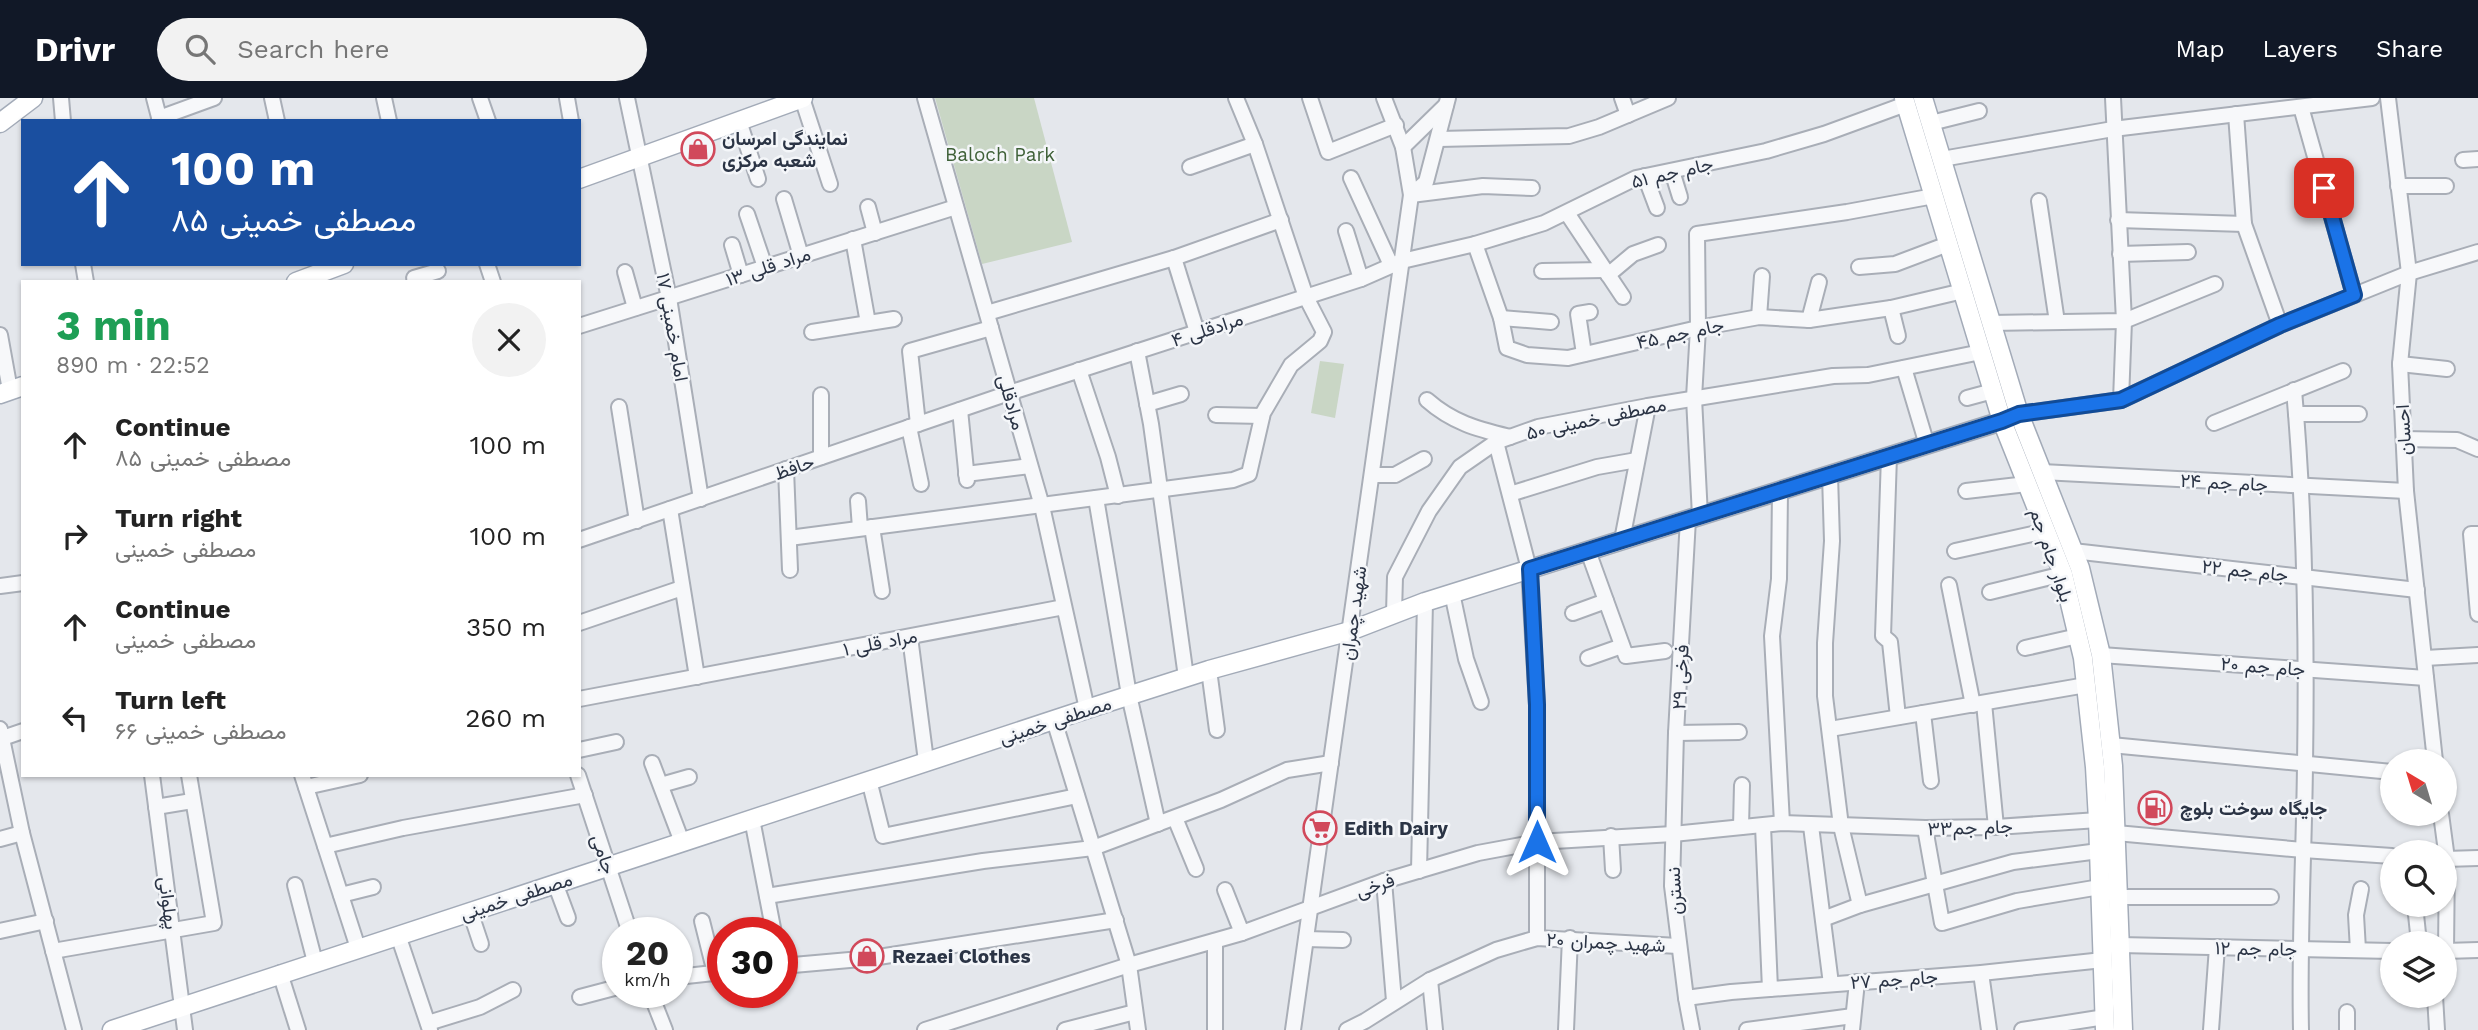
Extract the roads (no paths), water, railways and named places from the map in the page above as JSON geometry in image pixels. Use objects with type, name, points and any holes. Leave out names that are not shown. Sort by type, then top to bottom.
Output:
[{"type":"main road","points":[[0,123],[33,98]]},
{"type":"main road","points":[[581,176],[641,157],[803,98]]},
{"type":"main road","name":"بلوار جام جم","points":[[1911,100],[1931,123],[1991,323],[2010,418],[2027,484],[2063,574],[2078,636],[2092,657],[2086,685],[2098,820],[2105,1023]]},
{"type":"main road","name":"بلوار جام جم","points":[[1911,100],[1934,196],[1993,391],[2042,472],[2080,568],[2092,657],[2111,745],[2123,1030]]},
{"type":"main road","points":[[302,280],[339,266]]},
{"type":"main road","name":"مصطفی خمینی","points":[[112,1030],[1129,695],[1350,631],[1452,593],[2010,418]]},
{"type":"street","points":[[61,98],[63,119]]},
{"type":"street","points":[[154,98],[159,119]]},
{"type":"street","points":[[162,119],[214,98]]},
{"type":"street","points":[[272,98],[277,119]]},
{"type":"street","points":[[480,98],[487,119]]},
{"type":"street","points":[[567,98],[570,119]]},
{"type":"street","name":"امام خمینی ۱۷","points":[[627,98],[669,298],[701,499]]},
{"type":"street","points":[[803,98],[830,184]]},
{"type":"street","name":"مرادقلی","points":[[925,98],[1042,506],[1087,709]]},
{"type":"street","points":[[789,538],[1233,480],[1249,474],[1262,416],[1291,365],[1320,341],[1324,332],[1306,297],[1255,144],[1236,98]]},
{"type":"street","points":[[1310,98],[1328,152],[1396,125]]},
{"type":"street","name":"شهید چمران","points":[[1293,1030],[1372,475],[1397,263],[1411,195],[1403,147],[1384,98]]},
{"type":"street","points":[[1622,98],[1628,115]]},
{"type":"street","points":[[1438,139],[1569,136],[1599,128],[1668,98]]},
{"type":"street","points":[[2113,98],[2123,321],[2121,400]]},
{"type":"street","points":[[1942,159],[2113,130],[2372,98]]},
{"type":"street","name":"احسان","points":[[2388,98],[2409,273],[2400,364],[2406,491],[2434,749]]},
{"type":"street","name":"جام جم ۵۱","points":[[1397,263],[1475,244],[1544,223],[1614,188],[1645,176],[1766,151],[1824,134],[1911,100]]},
{"type":"street","points":[[385,102],[389,119]]},
{"type":"street","points":[[1403,147],[1447,102]]},
{"type":"street","name":"شهید چمران","points":[[1411,195],[1426,182],[1447,102]]},
{"type":"street","points":[[2301,107],[2354,295]]},
{"type":"street","points":[[1931,123],[1979,111]]},
{"type":"street","points":[[2236,114],[2244,224],[2280,325]]},
{"type":"street","points":[[738,121],[758,178]]},
{"type":"street","points":[[1190,167],[1255,144]]},
{"type":"street","points":[[1672,171],[1680,197]]},
{"type":"street","points":[[1645,176],[1657,208]]},
{"type":"street","points":[[1351,178],[1397,263]]},
{"type":"street","points":[[1411,195],[1483,186],[1532,188]]},
{"type":"street","points":[[2398,186],[2446,186]]},
{"type":"street","name":"فرخی ۲۹","points":[[1673,834],[1676,733],[1694,518],[1697,234],[1934,196]]},
{"type":"street","points":[[784,199],[801,256]]},
{"type":"street","points":[[2039,201],[2057,322]]},
{"type":"street","points":[[867,207],[875,233]]},
{"type":"street","name":"مراد قلی ۱۳","points":[[581,325],[956,207]]},
{"type":"street","points":[[1567,213],[1623,298]]},
{"type":"street","points":[[747,214],[765,267]]},
{"type":"street","points":[[986,313],[1174,258],[1281,220]]},
{"type":"street","points":[[2118,220],[2244,224]]},
{"type":"street","points":[[1346,231],[1361,279]]},
{"type":"street","points":[[853,239],[868,323]]},
{"type":"street","points":[[732,244],[741,275]]},
{"type":"street","name":"جام جم ۴۵","points":[[1475,244],[1501,318],[1507,348],[1527,355],[1568,358],[1759,317],[1809,320],[1891,308],[1962,291]]},
{"type":"street","points":[[1859,267],[1895,264],[1948,244]]},
{"type":"street","points":[[1542,271],[1607,272],[1633,254],[1658,245]]},
{"type":"street","name":"مصطفی خمینی","points":[[2010,418],[2121,400],[2280,325],[2409,273],[2478,252]]},
{"type":"street","points":[[2120,254],[2188,253]]},
{"type":"street","points":[[1174,258],[1197,332]]},
{"type":"street","name":"مرادقلی ۴","points":[[1009,393],[1361,279],[1397,263]]},
{"type":"street","points":[[413,275],[438,271]]},
{"type":"street","points":[[625,272],[635,308]]},
{"type":"street","points":[[1759,317],[1762,275]]},
{"type":"street","points":[[1809,320],[1819,282]]},
{"type":"street","points":[[1991,323],[2123,321],[2215,284]]},
{"type":"street","points":[[1891,308],[1898,336]]},
{"type":"street","points":[[1584,354],[1578,314],[1590,312]]},
{"type":"street","points":[[1501,318],[1551,322]]},
{"type":"street","points":[[811,332],[894,319]]},
{"type":"street","points":[[921,484],[913,426],[910,351],[991,328]]},
{"type":"street","points":[[0,335],[11,390]]},
{"type":"street","points":[[1137,351],[1186,677]]},
{"type":"street","name":"مصطفی خمینی ۵۰","points":[[1394,613],[1395,577],[1429,511],[1460,467],[1496,442],[1538,427],[1648,406],[1833,376],[1868,375],[1981,352]]},
{"type":"street","points":[[2400,364],[2447,369]]},
{"type":"street","points":[[1904,368],[1927,445]]},
{"type":"street","points":[[1079,370],[1118,495]]},
{"type":"street","points":[[2214,424],[2343,372]]},
{"type":"street","points":[[2294,390],[2302,486],[2303,577],[2305,764],[2300,949],[2301,1030]]},
{"type":"street","points":[[1966,398],[1993,391]]},
{"type":"street","name":"حافظ","points":[[581,539],[1009,393]]},
{"type":"street","points":[[1147,404],[1181,394]]},
{"type":"street","points":[[821,395],[821,457]]},
{"type":"street","points":[[1427,401],[1443,415],[1472,427],[1510,437]]},
{"type":"street","points":[[1622,540],[1648,406]]},
{"type":"street","points":[[619,407],[637,521]]},
{"type":"street","points":[[960,410],[967,477],[1030,466]]},
{"type":"street","points":[[2296,414],[2359,414]]},
{"type":"street","points":[[1216,415],[1262,416]]},
{"type":"street","points":[[2404,439],[2457,440],[2478,449]]},
{"type":"street","points":[[1496,442],[1530,569],[1537,705],[1537,937]]},
{"type":"street","points":[[1889,456],[1883,636],[1890,642],[1898,717]]},
{"type":"street","points":[[1372,475],[1395,475],[1424,459]]},
{"type":"street","points":[[1510,494],[1597,467],[1637,460]]},
{"type":"street","points":[[786,469],[790,570]]},
{"type":"street","name":"جام جم ۲۴","points":[[2042,472],[2406,491]]},
{"type":"street","points":[[1830,475],[1832,541],[1825,643],[1825,696],[1841,826],[1860,905]]},
{"type":"street","points":[[1966,491],[2027,484]]},
{"type":"street","points":[[1780,491],[1779,579],[1772,636],[1782,823]]},
{"type":"street","points":[[1096,498],[1129,695],[1158,824]]},
{"type":"street","points":[[858,501],[882,591]]},
{"type":"street","points":[[670,509],[696,677]]},
{"type":"street","points":[[1955,551],[2046,531]]},
{"type":"street","points":[[2478,534],[2471,534],[2478,614]]},
{"type":"street","points":[[1588,551],[1626,656],[1665,651]]},
{"type":"street","name":"جام جم ۲۲","points":[[2073,551],[2417,590]]},
{"type":"street","points":[[1990,592],[2063,574]]},
{"type":"street","points":[[0,586],[21,583]]},
{"type":"street","points":[[1950,585],[1978,704],[1996,827]]},
{"type":"street","points":[[581,622],[682,588]]},
{"type":"street","points":[[1452,593],[1466,659],[1481,702]]},
{"type":"street","points":[[1573,612],[1606,601]]},
{"type":"street","points":[[1419,871],[1425,602]]},
{"type":"street","name":"مراد قلی ۱","points":[[581,699],[1064,607]]},
{"type":"street","points":[[2025,648],[2078,636]]},
{"type":"street","points":[[910,637],[926,761]]},
{"type":"street","points":[[1588,658],[1622,646]]},
{"type":"street","points":[[2425,658],[2478,655]]},
{"type":"street","name":"جام جم ۲۰","points":[[2092,657],[2426,678]]},
{"type":"street","points":[[1209,670],[1217,730]]},
{"type":"street","points":[[1830,729],[2086,685]]},
{"type":"street","points":[[1923,713],[1931,781]]},
{"type":"street","points":[[1054,720],[1129,964],[1138,1030]]},
{"type":"street","points":[[21,731],[0,736],[22,834],[74,1030]]},
{"type":"street","points":[[1676,733],[1740,732]]},
{"type":"street","points":[[581,750],[616,742]]},
{"type":"street","points":[[2111,745],[2380,771]]},
{"type":"street","points":[[652,763],[682,842]]},
{"type":"street","points":[[767,896],[983,861],[1093,848],[1175,818],[1287,770],[1331,763]]},
{"type":"street","name":"پهلوانی","points":[[152,777],[185,1030]]},
{"type":"street","points":[[53,951],[214,923],[189,777]]},
{"type":"street","points":[[341,777],[304,781],[358,948]]},
{"type":"street","name":"جامی","points":[[579,777],[625,917]]},
{"type":"street","points":[[661,785],[689,777]]},
{"type":"street","points":[[869,780],[883,836],[1077,796]]},
{"type":"street","points":[[1741,827],[1742,785]]},
{"type":"street","points":[[325,846],[403,828],[585,796]]},
{"type":"street","points":[[156,807],[193,804]]},
{"type":"street","points":[[1175,818],[1196,870]]},
{"type":"street","points":[[752,819],[771,917]]},
{"type":"street","name":"جام جم۳۳","points":[[1841,826],[1996,827],[2098,820]]},
{"type":"street","name":"فرخی","points":[[925,1030],[1129,964],[1242,933],[1384,881],[1478,853],[1537,842],[1673,834],[1782,823],[1841,826]]},
{"type":"street","points":[[1763,826],[1770,989]]},
{"type":"street","points":[[1811,826],[1831,984]]},
{"type":"street","points":[[1925,828],[1942,923],[2017,901],[2100,887]]},
{"type":"street","points":[[2116,833],[2380,855]]},
{"type":"street","points":[[0,839],[22,834]]},
{"type":"street","name":"نسترن","points":[[1673,834],[1672,886],[1678,946],[1692,1030]]},
{"type":"street","points":[[1611,836],[1613,870]]},
{"type":"street","points":[[1822,919],[1860,905],[2013,862],[2099,851]]},
{"type":"street","points":[[2457,859],[2478,858]]},
{"type":"street","points":[[1384,881],[1394,1001]]},
{"type":"street","points":[[555,883],[568,918]]},
{"type":"street","points":[[295,885],[315,962]]},
{"type":"street","points":[[341,895],[373,887]]},
{"type":"street","points":[[2358,950],[2356,915],[2361,889]]},
{"type":"street","points":[[1225,890],[1242,933]]},
{"type":"street","points":[[2119,897],[2271,897]]},
{"type":"street","points":[[470,911],[481,944]]},
{"type":"street","points":[[798,965],[872,958],[1116,920]]},
{"type":"street","points":[[0,931],[46,921]]},
{"type":"street","points":[[702,922],[707,937]]},
{"type":"street","points":[[398,935],[429,1027],[480,1007],[513,990]]},
{"type":"street","name":"شهید چمران ۲۰","points":[[1347,1030],[1365,1026],[1394,1001],[1430,980],[1496,950],[1537,937],[1678,946]]},
{"type":"street","points":[[1566,1030],[1570,938]]},
{"type":"street","points":[[1306,939],[1343,940]]},
{"type":"street","points":[[1215,941],[1215,1030]]},
{"type":"street","name":"جام جم ۱۲","points":[[2120,945],[2380,951]]},
{"type":"street","points":[[2211,1030],[2217,947]]},
{"type":"street","points":[[2457,951],[2478,950]]},
{"type":"street","name":"جام جم ۲۷","points":[[1686,998],[2103,960]]},
{"type":"street","points":[[280,973],[298,1030]]},
{"type":"street","points":[[1981,973],[1989,1030]]},
{"type":"street","points":[[1430,980],[1436,1030]]},
{"type":"street","points":[[1747,1030],[1852,1023],[1857,982]]},
{"type":"street","points":[[580,997],[602,991]]},
{"type":"street","points":[[656,1008],[665,1030]]},
{"type":"street","points":[[2436,1008],[2437,1030]]},
{"type":"street","points":[[1065,1030],[1135,1012]]},
{"type":"street","points":[[2347,1012],[2347,1030]]},
{"type":"street","points":[[2022,1030],[2105,1023]]},
{"type":"place","name":"نمایندگی امرسان شعبه مرکزی","points":[[698,149]]},
{"type":"place","name":"جایگاه سوخت بلوچ","points":[[2155,808]]},
{"type":"place","name":"Edith Dairy","points":[[1320,828]]},
{"type":"place","name":"Rezaei Clothes","points":[[867,956]]},
{"type":"park label","name":"Baloch Park","points":[[1000,154]]}]
